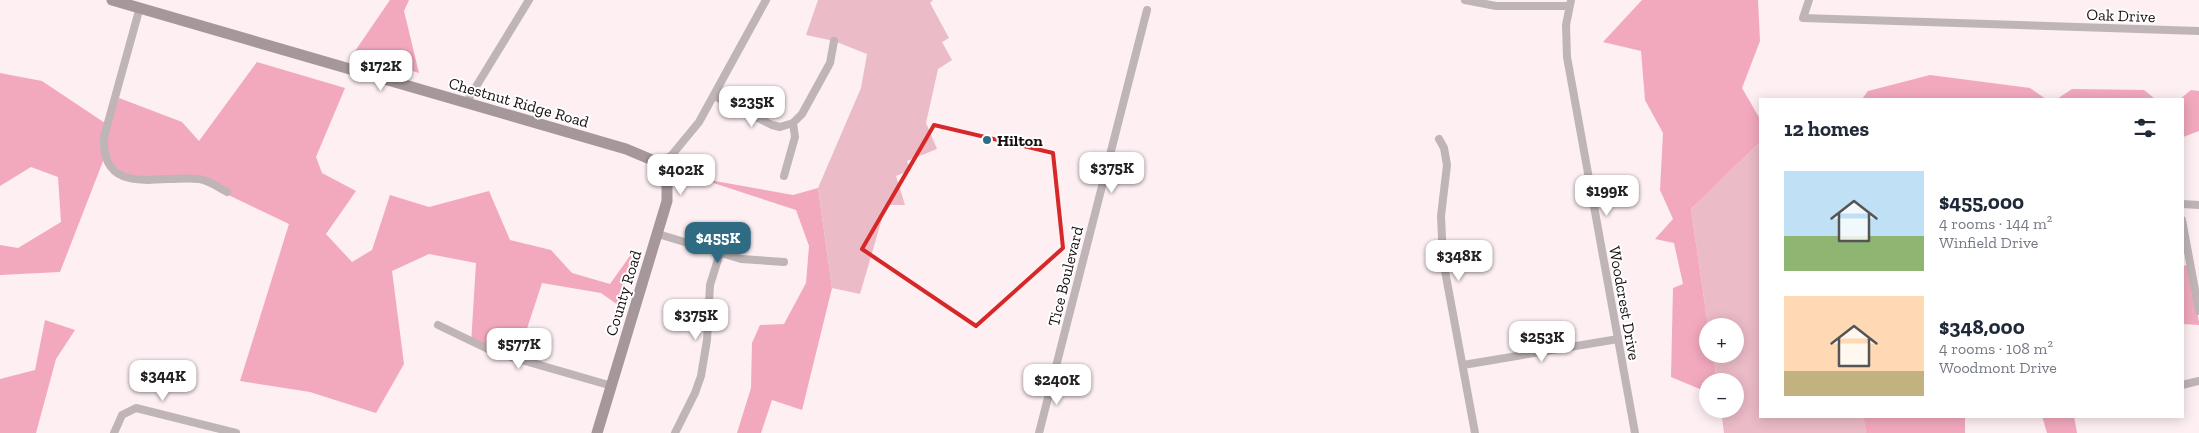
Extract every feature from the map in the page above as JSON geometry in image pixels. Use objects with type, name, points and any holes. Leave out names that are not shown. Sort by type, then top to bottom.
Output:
[{"type":"main road","name":"Chestnut Ridge Road","points":[[112,0],[626,149],[657,162]]},
{"type":"main road","name":"County Road","points":[[597,433],[658,234],[668,195],[665,178],[657,162]]},
{"type":"street","points":[[466,103],[529,0]]},
{"type":"street","points":[[657,162],[671,156],[699,122],[766,0]]},
{"type":"street","points":[[1465,0],[1496,6],[1570,3]]},
{"type":"street","name":"Oak Drive","points":[[1808,0],[1802,18],[2199,31]]},
{"type":"street","name":"Woodcrest Drive","points":[[1570,3],[1566,32],[1567,57],[1635,433]]},
{"type":"street","points":[[140,7],[104,136],[105,153],[108,162],[121,175],[135,181],[200,179],[227,192]]},
{"type":"street","name":"Tice Boulevard","points":[[1039,433],[1147,10]]},
{"type":"street","points":[[714,96],[772,125],[780,127],[793,123],[802,114],[830,63],[834,41]]},
{"type":"street","points":[[784,176],[794,137],[793,123]]},
{"type":"street","points":[[1439,139],[1444,148],[1447,165],[1441,216],[1442,246],[1475,433]]},
{"type":"street","points":[[2184,204],[2199,205]]},
{"type":"street","points":[[2184,231],[2199,312]]},
{"type":"street","points":[[658,234],[750,260],[784,262]]},
{"type":"street","points":[[675,433],[701,376],[707,340],[710,285],[720,253]]},
{"type":"street","points":[[438,325],[494,352],[612,386]]},
{"type":"street","points":[[1463,365],[1618,339]]},
{"type":"street","points":[[2184,385],[2199,381]]},
{"type":"street","points":[[114,433],[122,415],[136,408],[219,431],[236,433]]},
{"type":"highlighted area","points":[[934,125],[1053,153],[1063,248],[976,326],[862,249]]},
{"type":"shaded area","points":[[390,0],[409,0],[404,11],[419,73],[353,54]]},
{"type":"shaded area","points":[[818,0],[933,0],[930,3],[949,38],[942,42],[952,60],[938,69],[926,123],[937,149],[907,161],[911,170],[896,176],[905,205],[886,205],[860,294],[832,288],[818,188],[861,88],[867,54],[834,41],[806,35]]},
{"type":"shaded area","points":[[1642,0],[1758,0],[1760,41],[1742,88],[1759,117],[1759,143],[1691,209],[1707,318],[1699,318],[1699,363],[1714,363],[1716,373],[1699,373],[1699,389],[1671,377],[1673,288],[1683,284],[1674,243],[1655,239],[1673,219],[1660,190],[1663,133],[1645,100],[1641,51],[1603,42]]},
{"type":"shaded area","points":[[257,62],[345,88],[316,157],[322,173],[356,191],[326,234],[352,262],[372,250],[390,195],[429,207],[489,191],[510,240],[551,250],[572,273],[610,284],[632,253],[634,254],[618,305],[601,293],[542,283],[517,359],[471,344],[476,263],[429,254],[392,271],[404,364],[376,413],[310,392],[240,381],[289,224],[193,178],[129,180],[105,156],[60,272],[0,275],[0,245],[18,248],[61,222],[58,177],[31,167],[0,186],[0,73],[42,81],[108,125],[119,98],[182,122],[199,141]]},
{"type":"shaded area","points":[[1930,75],[2030,88],[2045,98],[1863,98],[1868,91]]},
{"type":"shaded area","points":[[2072,89],[2144,90],[2154,98],[2058,98]]},
{"type":"shaded area","points":[[2191,90],[2199,91],[2199,131],[2184,137],[2184,98],[2181,98]]},
{"type":"shaded area","points":[[1759,143],[1759,418],[1863,418],[1866,433],[1724,433],[1722,418],[1744,418],[1744,373],[1716,373],[1714,363],[1744,363],[1744,318],[1707,318],[1691,209]]},
{"type":"shaded area","points":[[698,178],[793,195],[818,188],[832,288],[802,410],[772,400],[761,433],[737,433],[751,388],[752,343],[760,325],[784,324],[806,283],[809,246],[796,210]]},
{"type":"shaded area","points":[[2188,265],[2199,325],[2184,324],[2184,266]]},
{"type":"shaded area","points":[[45,320],[75,330],[56,359],[36,433],[0,433],[0,379],[35,370]]},
{"type":"shaded area","points":[[1863,418],[1965,418],[1965,433],[1866,433]]},
{"type":"shaded area","points":[[2043,418],[2074,418],[2077,433],[2047,433]]},
{"type":"place","name":"Hilton","points":[[987,140]]}]
